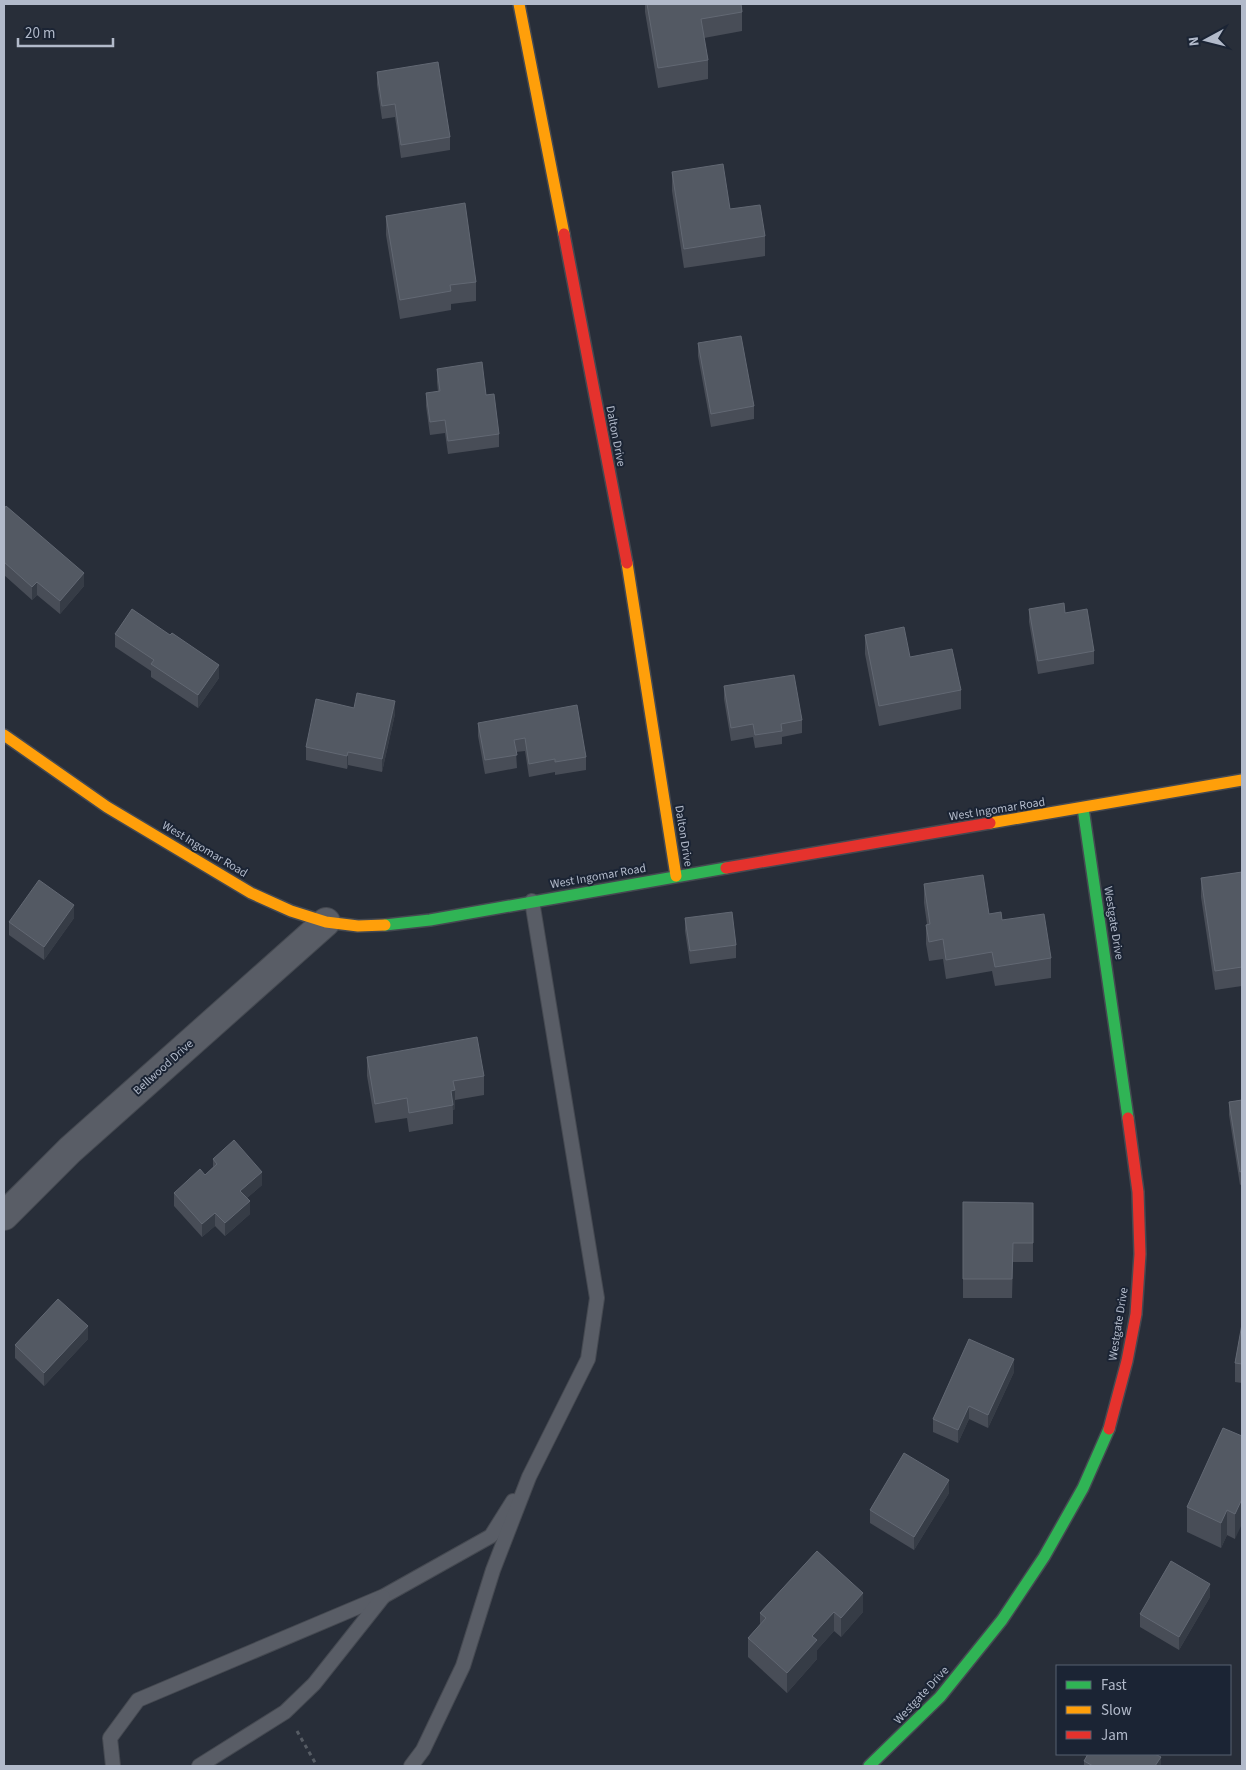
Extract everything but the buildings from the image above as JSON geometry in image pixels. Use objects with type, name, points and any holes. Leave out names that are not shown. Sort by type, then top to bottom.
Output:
[{"type":"street","name":"Dalton Drive","points":[[519,4],[626,557],[676,876]]},
{"type":"street","name":"West Ingomar Road","points":[[4,735],[106,807],[251,893],[291,911],[326,922],[358,926],[430,920],[676,876],[1242,780]]},
{"type":"street","name":"Westgate Drive","points":[[869,1766],[940,1698],[1002,1620],[1044,1557],[1083,1488],[1110,1426],[1128,1361],[1136,1314],[1140,1262],[1138,1192],[1119,1048],[1083,808]]},
{"type":"street","name":"Bellwood Drive","points":[[4,1216],[70,1150],[326,922]]},
{"type":"lane","points":[[112,1766],[110,1738],[138,1700],[384,1596],[491,1536],[528,1477],[588,1359],[597,1298],[532,901]]},
{"type":"lane","points":[[411,1766],[424,1750],[464,1666],[493,1570],[528,1477]]},
{"type":"lane","points":[[199,1766],[285,1712],[314,1684],[384,1596]]},
{"type":"path","points":[[308,1748],[317,1766]]},
{"type":"traffic: fast","points":[[1083,808],[1128,1118]]},
{"type":"traffic: fast","points":[[385,925],[430,920],[726,868]]},
{"type":"traffic: fast","points":[[869,1766],[940,1697],[1002,1620],[1044,1557],[1083,1488],[1109,1429]]},
{"type":"traffic: slow","points":[[519,4],[564,234]]},
{"type":"traffic: slow","points":[[627,563],[676,876]]},
{"type":"traffic: slow","points":[[4,735],[107,807],[251,893],[291,911],[326,922],[358,926],[385,925]]},
{"type":"traffic: slow","points":[[990,823],[1242,780]]},
{"type":"traffic: jam","points":[[564,234],[627,563]]},
{"type":"traffic: jam","points":[[726,868],[990,823]]},
{"type":"traffic: jam","points":[[1109,1429],[1127,1361],[1136,1314],[1140,1254],[1138,1192],[1128,1118]]}]
